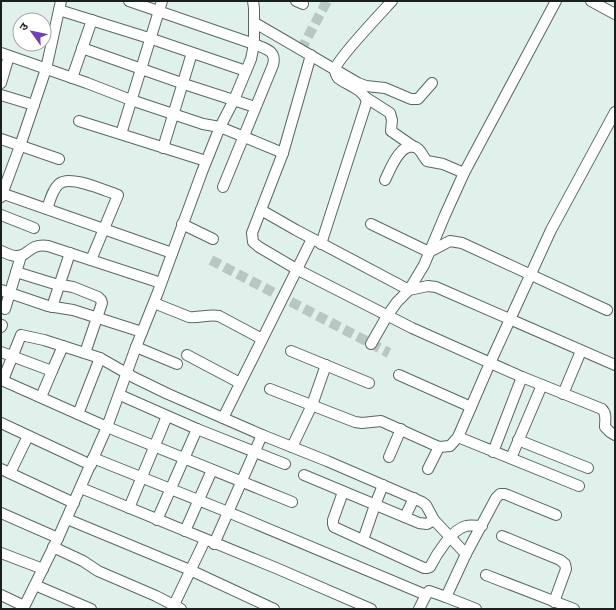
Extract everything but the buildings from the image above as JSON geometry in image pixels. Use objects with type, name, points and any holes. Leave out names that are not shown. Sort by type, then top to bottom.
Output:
[{"type":"street","points":[[129,1],[254,44],[269,50],[274,58],[223,187]]},
{"type":"street","points":[[121,134],[152,39],[162,1]]},
{"type":"street","points":[[1,595],[23,607],[43,570],[74,504],[107,427],[206,161],[246,71],[254,44],[255,24],[253,1]]},
{"type":"street","points":[[392,1],[345,54],[335,69],[335,74],[338,78],[361,92],[365,97],[390,113],[392,120],[391,131],[421,152],[427,161],[430,163],[443,164],[464,173]]},
{"type":"street","points":[[371,344],[387,316],[408,290],[424,265],[464,173],[556,1]]},
{"type":"street","points":[[591,1],[615,14]]},
{"type":"street","points":[[172,253],[47,209],[1,195],[20,146],[46,69],[60,5],[92,20],[246,71]]},
{"type":"street","points":[[72,78],[92,20]]},
{"type":"street","points":[[255,24],[358,83],[366,86],[385,88],[411,99],[418,99],[432,83]]},
{"type":"street","points":[[82,48],[183,84],[255,107]]},
{"type":"street","points":[[163,148],[192,54]]},
{"type":"street","points":[[1,83],[5,55],[131,100],[174,113],[203,124],[220,127],[283,153]]},
{"type":"street","points":[[311,55],[283,153],[252,233],[253,242],[298,270],[387,316],[522,377],[602,409],[606,415],[605,427],[615,435]]},
{"type":"street","points":[[1,95],[34,105]]},
{"type":"street","points":[[222,418],[298,270],[317,241],[366,101],[365,97]]},
{"type":"street","points":[[270,389],[355,422],[362,423],[376,420],[381,421],[439,447],[450,446],[458,437],[551,230],[568,196],[615,112]]},
{"type":"street","points":[[79,121],[206,161]]},
{"type":"street","points":[[1,139],[59,160]]},
{"type":"street","points":[[385,180],[399,154],[406,148],[414,147]]},
{"type":"street","points":[[47,209],[54,190],[64,180],[78,182],[118,195],[91,260]]},
{"type":"street","points":[[261,210],[408,290],[428,286],[436,287],[615,365]]},
{"type":"street","points":[[1,215],[34,228]]},
{"type":"street","points":[[182,224],[214,239]]},
{"type":"street","points":[[371,224],[429,252]]},
{"type":"street","points":[[429,252],[443,243],[450,241],[462,243],[607,310]]},
{"type":"street","points":[[5,309],[5,292],[16,272],[21,256],[33,247],[40,245],[70,253],[161,283]]},
{"type":"street","points":[[1,251],[13,256],[21,256]]},
{"type":"street","points":[[52,307],[70,253]]},
{"type":"street","points":[[16,272],[73,287],[98,297],[101,300],[102,303],[85,353]]},
{"type":"street","points":[[5,292],[52,307],[65,308],[142,332]]},
{"type":"street","points":[[154,303],[189,317],[195,318],[212,315],[219,316],[262,339]]},
{"type":"street","points":[[292,502],[107,427],[6,382],[4,380],[17,342],[21,335],[39,338],[100,358],[127,374],[222,418],[414,498],[426,506],[434,520],[466,554]]},
{"type":"street","points":[[41,397],[63,346]]},
{"type":"street","points":[[136,347],[177,364]]},
{"type":"street","points":[[563,394],[581,350]]},
{"type":"street","points":[[291,351],[369,383]]},
{"type":"street","points":[[1,352],[52,371]]},
{"type":"street","points":[[187,355],[240,383]]},
{"type":"street","points":[[78,414],[100,358]]},
{"type":"street","points":[[292,447],[312,405],[326,365]]},
{"type":"street","points":[[399,375],[471,407]]},
{"type":"street","points":[[493,452],[522,377]]},
{"type":"street","points":[[511,458],[542,385]]},
{"type":"street","points":[[120,395],[197,429],[285,464]]},
{"type":"street","points":[[129,508],[167,416]]},
{"type":"street","points":[[1,423],[28,436],[92,462],[141,477],[228,512],[426,595]]},
{"type":"street","points":[[157,520],[197,429]]},
{"type":"street","points":[[389,457],[401,429]]},
{"type":"street","points":[[53,547],[83,561],[98,571],[156,596],[175,608],[190,570],[228,512],[262,435]]},
{"type":"street","points":[[28,436],[6,471],[74,504]]},
{"type":"street","points":[[458,437],[579,486]]},
{"type":"street","points":[[518,440],[588,468]]},
{"type":"street","points":[[428,469],[439,447]]},
{"type":"street","points":[[185,531],[212,470]]},
{"type":"street","points":[[304,475],[405,518],[423,524],[434,520]]},
{"type":"street","points":[[363,540],[383,485]]},
{"type":"street","points":[[81,488],[209,542],[276,568],[353,606],[371,609]]},
{"type":"street","points":[[343,492],[333,524],[337,529],[424,568],[428,568],[450,538],[459,530],[466,526],[482,526]]},
{"type":"street","points":[[446,596],[466,554],[496,498],[500,494],[505,494],[556,515]]},
{"type":"street","points":[[405,518],[414,498]]},
{"type":"street","points":[[1,513],[58,538]]},
{"type":"street","points":[[67,519],[190,570],[274,609]]},
{"type":"street","points":[[502,536],[560,560],[565,564],[566,569],[554,602]]},
{"type":"street","points":[[1,553],[43,570]]},
{"type":"street","points":[[486,575],[574,609]]},
{"type":"street","points":[[35,586],[92,609]]},
{"type":"street","points":[[419,609],[427,592],[432,591],[476,609]]},
{"type":"tunnel","points":[[301,50],[327,1]]},
{"type":"tunnel","points":[[211,260],[389,353]]}]
